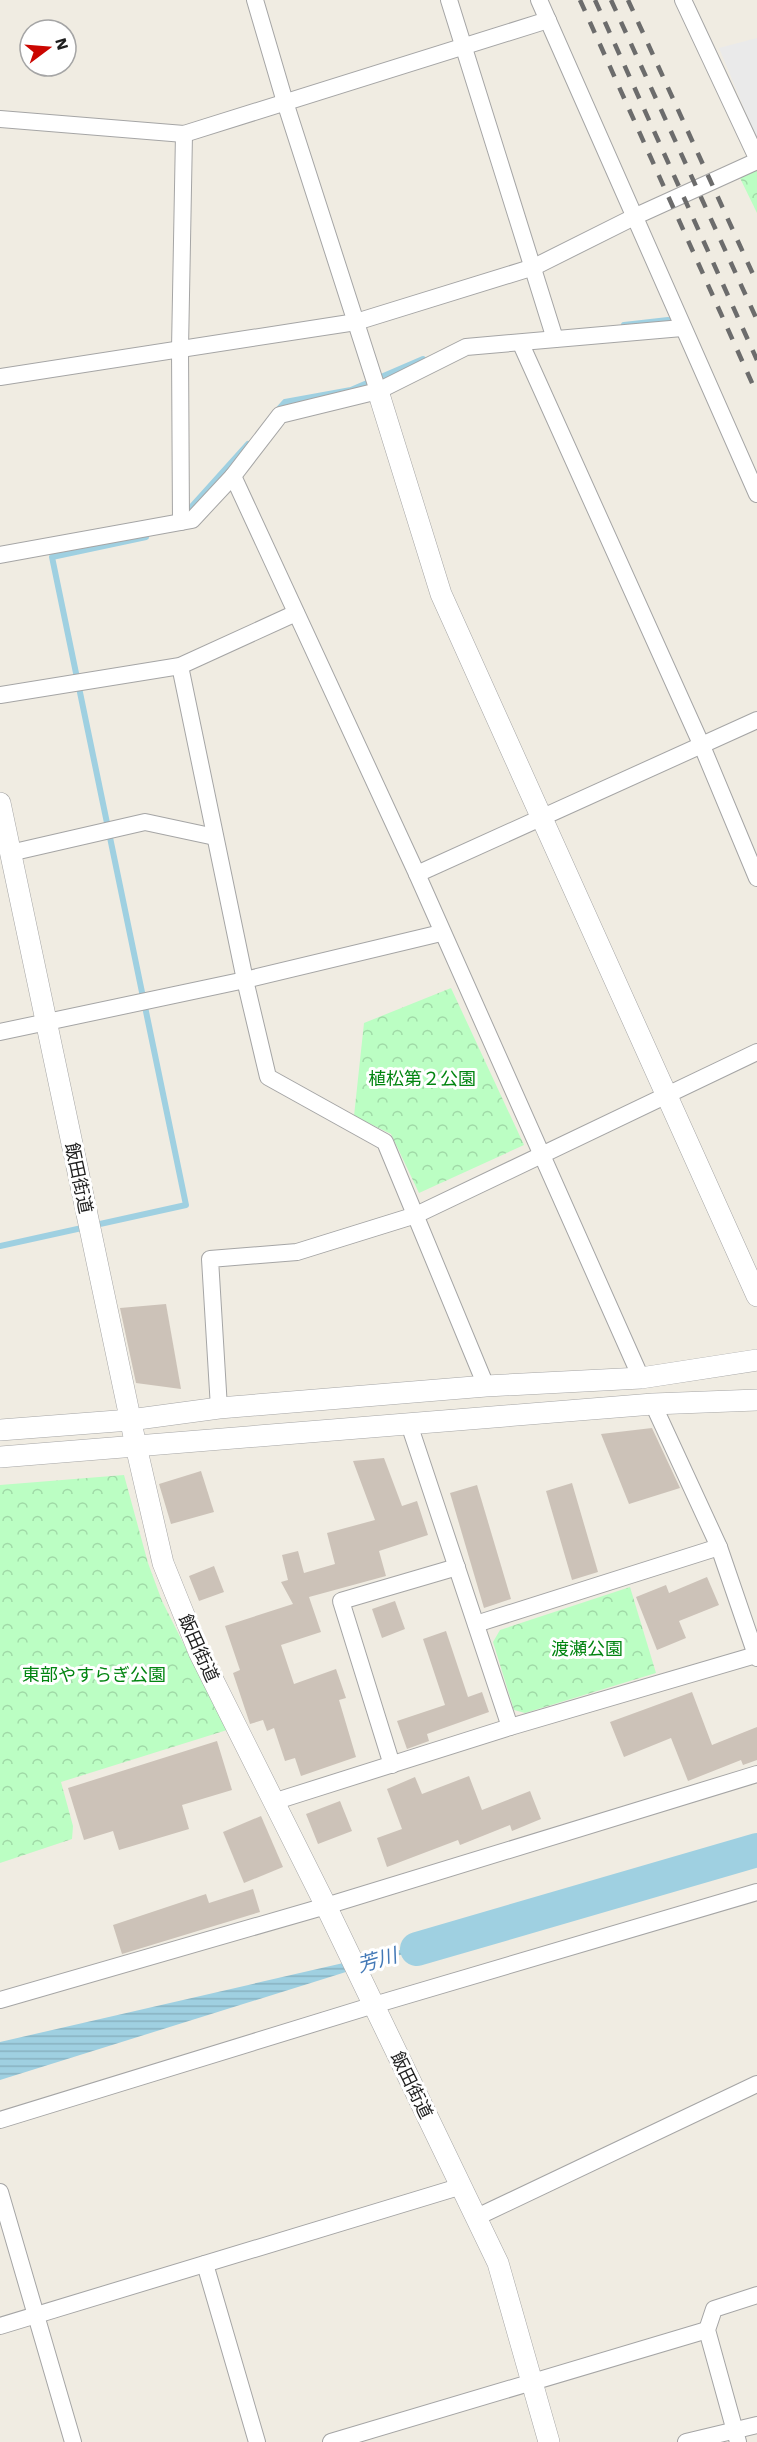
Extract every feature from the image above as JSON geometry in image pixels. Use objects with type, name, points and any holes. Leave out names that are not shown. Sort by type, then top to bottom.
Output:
[{"type":"street","points":[[255,0],[285,102],[441,594],[757,1296]]},
{"type":"street","points":[[449,0],[555,339]]},
{"type":"street","points":[[539,0],[757,494]]},
{"type":"street","points":[[0,377],[356,322],[534,267],[757,159],[683,0]]},
{"type":"street","points":[[0,118],[184,134],[548,20]]},
{"type":"street","points":[[181,522],[180,349],[184,134]]},
{"type":"street","points":[[0,555],[192,520],[233,476],[280,415],[378,391],[466,347],[521,344],[682,328]]},
{"type":"street","points":[[521,344],[702,746],[757,878]]},
{"type":"street","points":[[233,476],[417,874],[441,933],[641,1378]]},
{"type":"street","points":[[0,695],[180,666],[296,613]]},
{"type":"street","points":[[180,666],[244,980],[268,1077],[385,1142],[486,1386]]},
{"type":"street","points":[[417,874],[757,720]]},
{"type":"street","name":"飯田街道","points":[[0,803],[130,1420],[164,1563],[200,1652],[326,1906],[498,2263],[549,2442]]},
{"type":"street","points":[[10,853],[145,822],[215,837]]},
{"type":"street","points":[[0,1032],[244,980],[441,933]]},
{"type":"street","points":[[219,1408],[210,1259],[297,1252],[416,1215],[757,1052]]},
{"type":"street","points":[[0,1430],[130,1420],[219,1408],[486,1386],[641,1378],[757,1360]]},
{"type":"street","points":[[0,1457],[653,1404],[757,1400]]},
{"type":"street","points":[[273,1802],[510,1727],[757,1656],[719,1547],[653,1404]]},
{"type":"street","points":[[410,1424],[510,1727]]},
{"type":"street","points":[[476,1624],[719,1547]]},
{"type":"street","points":[[392,1765],[341,1601],[457,1567]]},
{"type":"street","points":[[0,2000],[326,1906],[757,1774]]},
{"type":"street","points":[[0,2120],[374,2005],[757,1892]]},
{"type":"street","points":[[477,2217],[757,2084]]},
{"type":"street","points":[[0,2326],[462,2186]]},
{"type":"street","points":[[0,2192],[73,2442]]},
{"type":"street","points":[[205,2264],[257,2442]]},
{"type":"street","points":[[737,2436],[707,2330],[714,2309],[757,2295]]},
{"type":"street","points":[[331,2442],[707,2330]]},
{"type":"street","points":[[686,2442],[737,2436],[757,2425]]},
{"type":"green space","points":[[757,170],[757,213],[740,178]]},
{"type":"green space","name":"植松第２公園","points":[[451,988],[524,1145],[419,1193],[391,1134],[354,1116],[364,1023]]},
{"type":"green space","name":"東部やすらぎ公園","points":[[124,1475],[148,1563],[162,1601],[227,1730],[61,1782],[73,1826],[72,1839],[0,1863],[0,1485]]},
{"type":"green space","name":"渡瀬公園","points":[[630,1587],[656,1673],[525,1713],[514,1710],[493,1642],[500,1630]]},
{"type":"shaded area","points":[[757,38],[757,140],[719,48]]},
{"type":"water","points":[[461,1936],[0,2080],[0,2042]]},
{"type":"building","points":[[166,1304],[181,1389],[136,1383],[120,1308]]},
{"type":"building","points":[[652,1428],[680,1488],[629,1504],[601,1434]]},
{"type":"building","points":[[384,1458],[402,1506],[417,1501],[428,1535],[379,1551],[386,1576],[309,1597],[321,1632],[281,1645],[294,1684],[336,1669],[346,1698],[339,1700],[356,1757],[301,1776],[295,1758],[285,1761],[274,1728],[267,1731],[263,1720],[250,1724],[233,1673],[240,1670],[225,1626],[293,1604],[281,1582],[288,1580],[282,1555],[298,1551],[304,1573],[335,1564],[327,1533],[375,1520],[353,1461]]},
{"type":"building","points":[[201,1471],[214,1512],[171,1524],[159,1484]]},
{"type":"building","points":[[572,1483],[598,1572],[572,1580],[546,1491]]},
{"type":"building","points":[[477,1485],[511,1599],[484,1608],[450,1493]]},
{"type":"building","points":[[214,1566],[224,1592],[199,1601],[189,1576]]},
{"type":"building","points":[[707,1577],[719,1605],[679,1621],[686,1638],[657,1650],[636,1597],[666,1585],[669,1593]]},
{"type":"building","points":[[395,1601],[405,1629],[382,1638],[372,1609]]},
{"type":"building","points":[[446,1631],[468,1697],[482,1692],[489,1712],[427,1734],[429,1741],[407,1749],[397,1721],[445,1705],[423,1639]]},
{"type":"building","points":[[692,1692],[712,1745],[757,1727],[757,1760],[743,1765],[741,1760],[688,1781],[671,1738],[624,1757],[610,1722]]},
{"type":"building","points":[[217,1741],[232,1790],[182,1805],[189,1829],[119,1850],[113,1831],[84,1840],[68,1788]]},
{"type":"building","points":[[469,1776],[482,1810],[530,1791],[541,1819],[512,1831],[510,1825],[460,1845],[458,1840],[387,1867],[377,1838],[402,1829],[387,1789],[415,1777],[422,1794]]},
{"type":"building","points":[[340,1801],[352,1831],[318,1844],[306,1814]]},
{"type":"building","points":[[261,1816],[283,1867],[244,1883],[223,1832]]},
{"type":"building","points":[[253,1889],[260,1912],[122,1954],[113,1925],[206,1894],[209,1903]]},
{"type":"waterway","points":[[624,325],[668,320]]},
{"type":"waterway","points":[[277,411],[285,402],[351,390],[423,359]]},
{"type":"waterway","points":[[185,514],[248,444]]},
{"type":"waterway","points":[[0,1246],[186,1205],[52,557],[146,537]]},
{"type":"waterway","name":"芳川","points":[[417,1949],[757,1850]]},
{"type":"railway","points":[[580,0],[757,394]]},
{"type":"railway","points":[[595,0],[757,360]]},
{"type":"railway","points":[[611,0],[757,320]]},
{"type":"railway","points":[[628,0],[757,283]]}]
